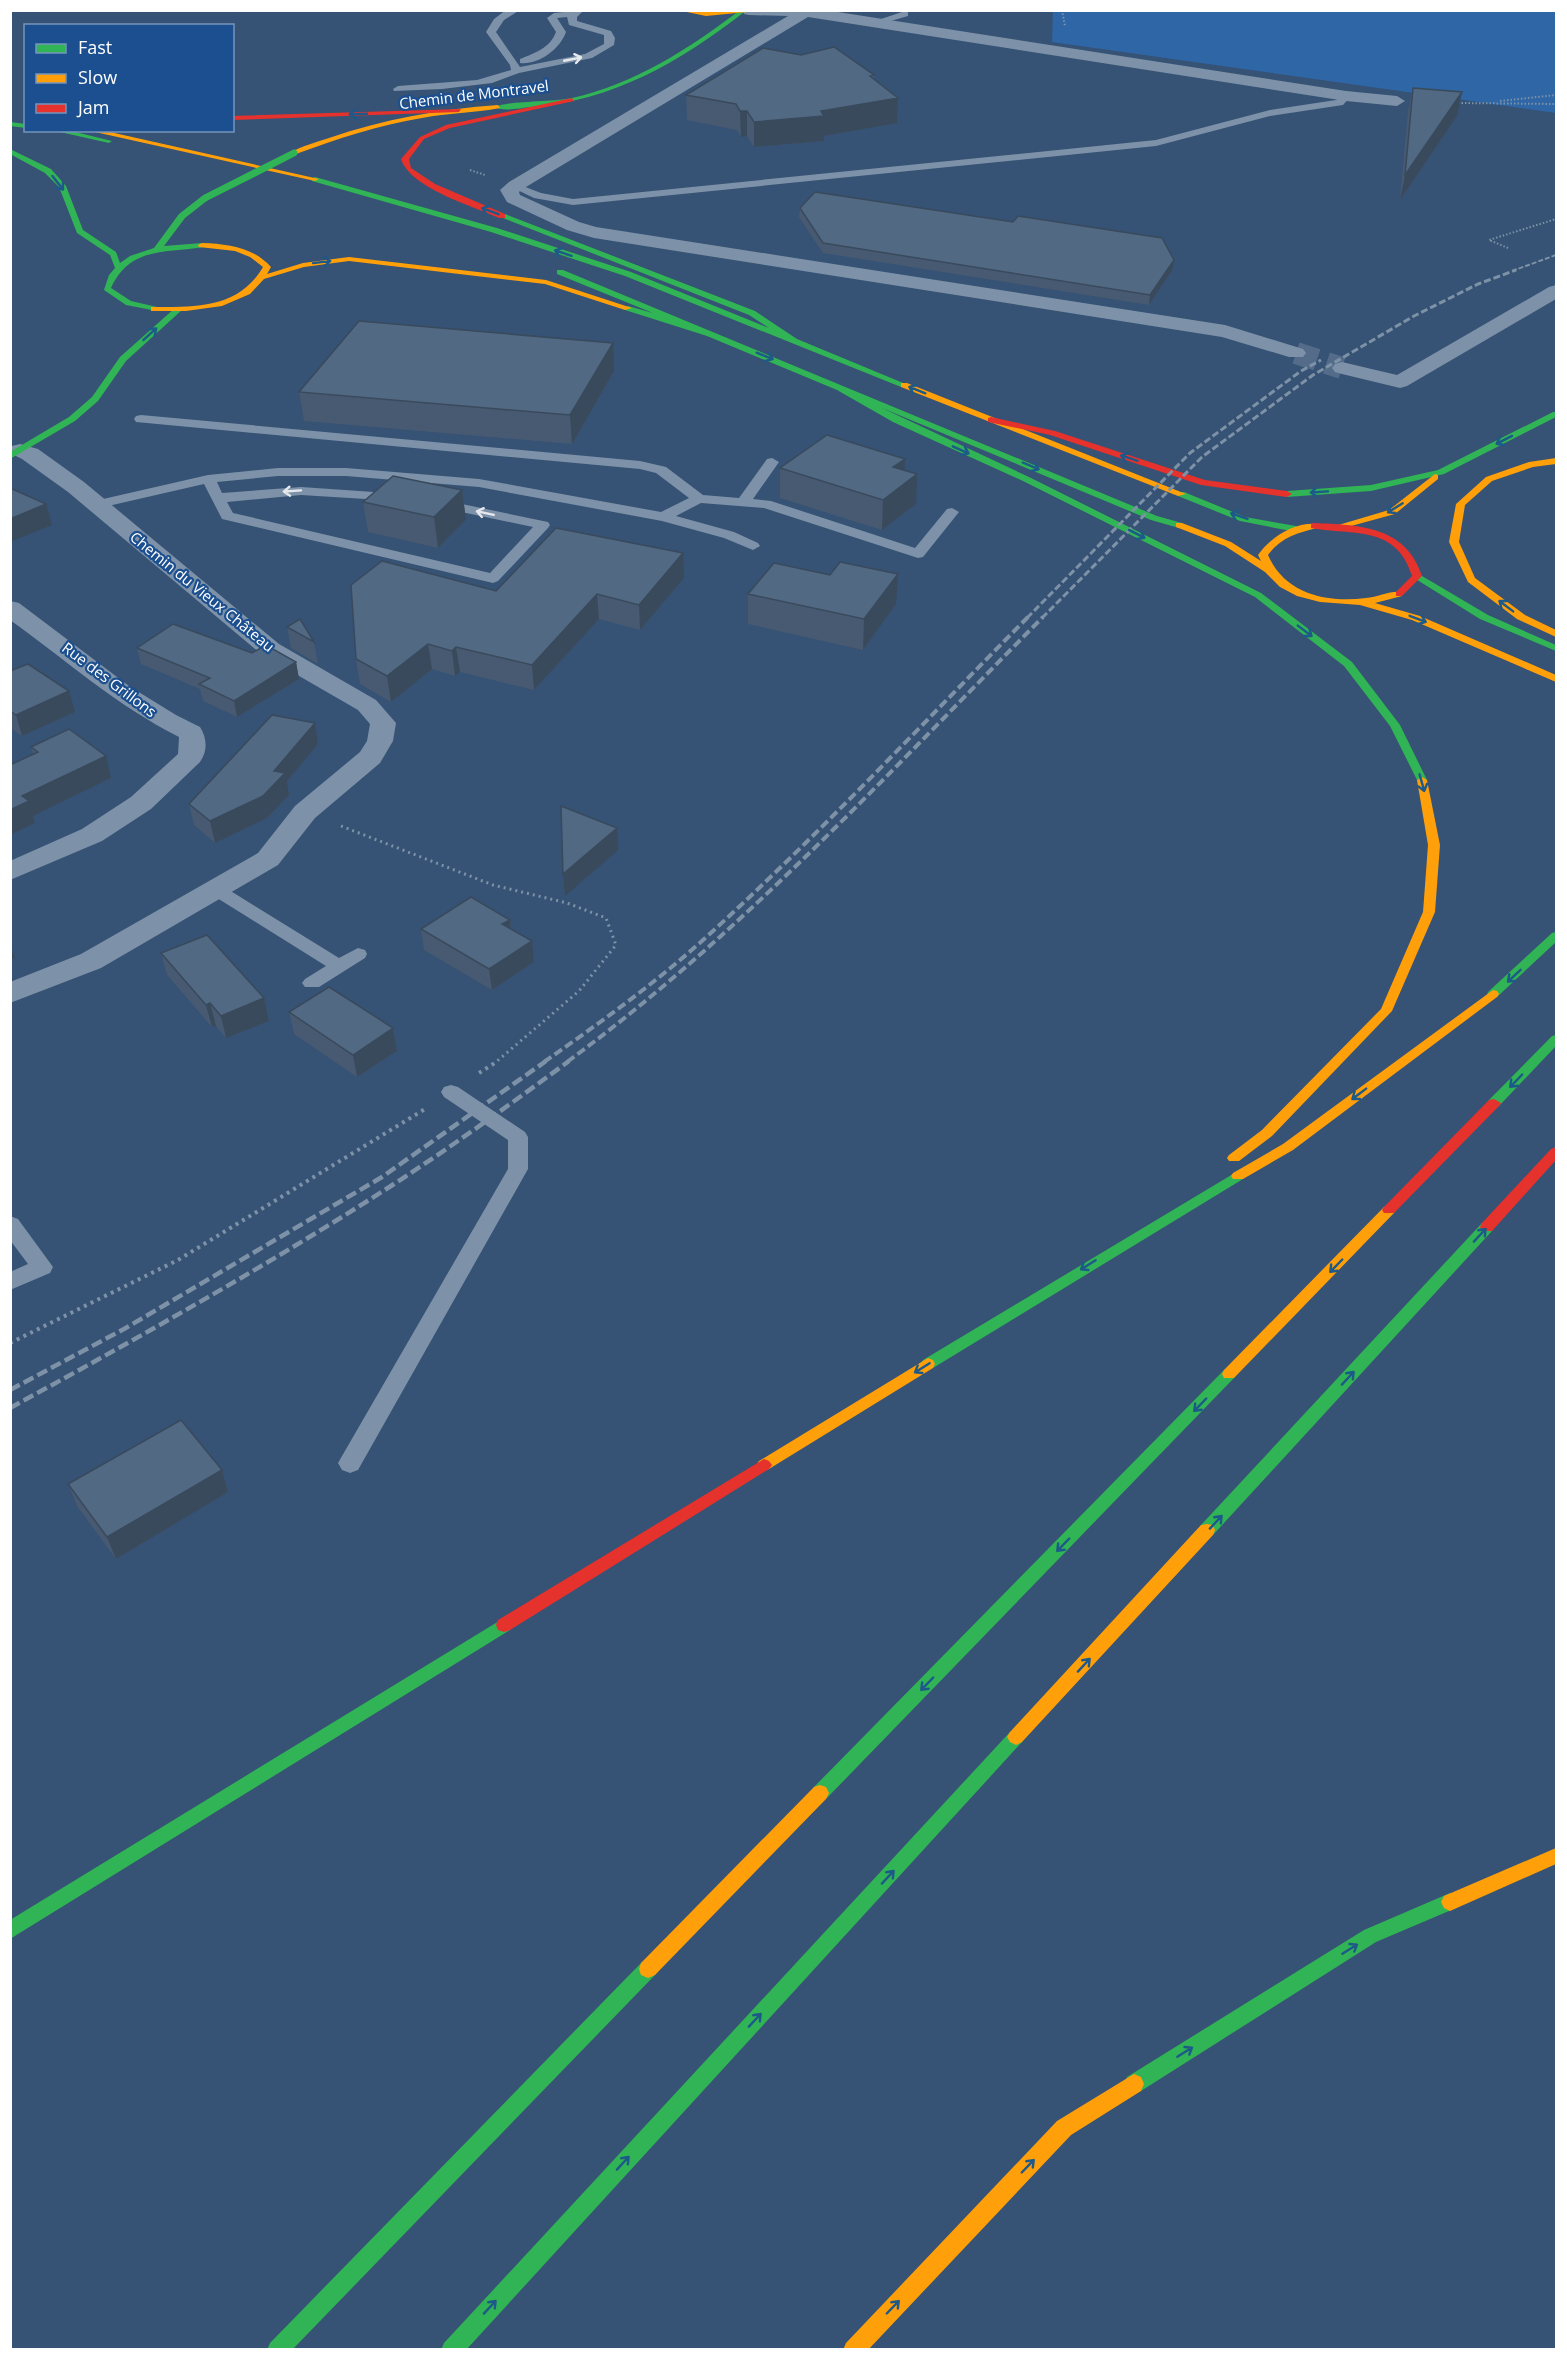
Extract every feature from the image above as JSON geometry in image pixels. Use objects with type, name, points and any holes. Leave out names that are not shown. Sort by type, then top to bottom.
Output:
[{"type":"main road","points":[[686,12],[746,11]]},
{"type":"main road","name":"Chemin de Montravel","points":[[157,250],[182,216],[205,198],[294,153],[330,138],[380,123],[459,110],[572,100],[621,83],[688,52],[704,38],[746,11]]},
{"type":"main road","points":[[686,12],[704,38]]},
{"type":"main road","points":[[572,100],[446,126],[427,135],[412,146],[405,159],[408,169],[432,186],[464,201],[752,313],[794,341]]},
{"type":"main road","points":[[234,118],[459,110]]},
{"type":"main road","points":[[64,132],[276,175],[384,206],[495,245]]},
{"type":"main road","points":[[99,132],[292,172],[494,230],[628,274],[1243,519],[1296,529],[1340,526],[1392,512],[1441,472],[1557,414]]},
{"type":"main road","points":[[10,151],[48,171],[62,186],[80,231],[113,254],[118,266]]},
{"type":"main road","points":[[182,216],[202,245]]},
{"type":"main road","points":[[266,277],[267,267],[260,258],[253,254],[226,246],[202,245],[157,250],[135,257],[118,266],[108,277],[107,288],[115,298],[132,311],[178,310],[225,302],[244,295],[258,286],[266,277],[303,265],[349,259],[546,282],[710,334]]},
{"type":"main road","points":[[549,268],[1154,518],[1227,543],[1247,552],[1280,582],[1301,593],[1326,599],[1362,602],[1416,618],[1557,679]]},
{"type":"main road","points":[[15,454],[72,419],[95,399],[123,359],[178,310]]},
{"type":"main road","points":[[123,359],[127,338]]},
{"type":"main road","points":[[834,385],[896,420],[1026,479],[1258,595],[1348,664],[1395,725],[1422,780],[1434,845],[1429,912],[1386,1011],[1267,1133],[1108,1253]]},
{"type":"main road","points":[[991,420],[1052,433],[1204,483],[1290,494],[1371,488],[1441,472]]},
{"type":"main road","points":[[1557,461],[1532,464],[1489,479],[1461,504],[1454,542],[1471,580],[1521,617],[1557,634]]},
{"type":"main road","points":[[1340,526],[1383,537],[1400,545],[1413,557],[1417,576],[1448,599],[1508,630],[1557,648]]},
{"type":"main road","points":[[1267,569],[1263,555],[1269,543],[1296,529]]},
{"type":"main road","points":[[1362,602],[1397,595],[1411,585],[1417,576]]},
{"type":"main road","points":[[10,1930],[1108,1253],[1288,1147],[1502,987],[1557,936]]},
{"type":"main road","points":[[277,2349],[1557,1039]]},
{"type":"main road","points":[[451,2349],[1557,1152]]},
{"type":"main road","points":[[853,2349],[1064,2128],[1370,1936],[1557,1856]]},
{"type":"street","points":[[746,11],[804,11],[1346,96],[1397,101]]},
{"type":"street","points":[[804,11],[514,186],[509,190],[513,198],[573,226],[594,232],[1225,331],[1296,352]]},
{"type":"street","points":[[1342,368],[1400,382],[1557,291]]},
{"type":"street","name":"Chemin du Vieux Château","points":[[10,993],[91,961],[268,859],[305,812],[371,757],[380,741],[383,723],[367,705],[270,649],[76,487],[30,454],[15,454]]},
{"type":"street","name":"Rue des Grillons","points":[[10,608],[49,634],[110,684],[166,722],[191,733],[193,742],[191,756],[141,803],[92,835],[10,872]]},
{"type":"lane","points":[[516,10],[500,18],[494,24],[491,32],[516,68]]},
{"type":"lane","points":[[516,68],[588,56],[609,45],[608,33],[572,23],[572,16],[578,11]]},
{"type":"lane","points":[[542,14],[578,11]]},
{"type":"lane","points":[[500,18],[528,14]]},
{"type":"lane","points":[[398,89],[488,80],[510,75],[516,68],[546,51],[559,39],[560,28],[552,18],[558,14]]},
{"type":"lane","points":[[877,22],[905,14]]},
{"type":"lane","points":[[514,186],[538,196],[573,202],[1156,143],[1270,113],[1339,103],[1346,96]]},
{"type":"lane","points":[[141,419],[640,465],[661,470],[699,499]]},
{"type":"lane","points":[[743,502],[772,462]]},
{"type":"lane","points":[[95,505],[208,479],[278,472],[346,472],[479,483],[663,517],[729,535],[753,546]]},
{"type":"lane","points":[[208,479],[227,516],[493,578],[543,525],[417,499],[300,490],[218,498]]},
{"type":"lane","points":[[663,517],[699,499],[766,504],[918,554],[952,512]]},
{"type":"lane","points":[[215,889],[339,966]]},
{"type":"lane","points":[[312,983],[358,954]]},
{"type":"lane","points":[[350,1463],[518,1169],[518,1137],[451,1092]]},
{"type":"lane","points":[[10,1224],[42,1267],[10,1282]]},
{"type":"path","points":[[1481,102],[1557,96]]},
{"type":"path","points":[[1397,101],[1557,104]]},
{"type":"path","points":[[1508,248],[1489,240],[1557,219]]},
{"type":"path","points":[[10,1342],[178,1260],[372,1143],[451,1092],[501,1059],[579,991],[616,945],[606,918],[567,903],[494,885],[305,812]]},
{"type":"shaded area","points":[[1053,11],[1556,11],[1556,113],[1052,42]]},
{"type":"building","points":[[834,47],[874,75],[870,76],[898,98],[821,111],[824,116],[754,122],[747,111],[740,111],[736,104],[686,95],[763,48],[801,55]]},
{"type":"building","points":[[1413,88],[1462,92],[1405,175]]},
{"type":"building","points":[[815,192],[1013,222],[1018,216],[1162,238],[1174,260],[1150,295],[823,243],[800,208]]},
{"type":"building","points":[[359,321],[613,343],[570,415],[299,392]]},
{"type":"building","points":[[827,435],[905,459],[893,467],[917,474],[883,500],[780,468]]},
{"type":"building","points":[[393,476],[462,490],[434,517],[363,502]]},
{"type":"building","points":[[10,488],[46,504],[10,519]]},
{"type":"building","points":[[556,528],[683,553],[639,605],[597,594],[532,665],[456,647],[452,651],[428,644],[387,676],[356,659],[351,585],[382,561],[496,591]]},
{"type":"building","points":[[840,562],[898,574],[864,619],[748,594],[774,563],[830,575]]},
{"type":"building","points":[[300,619],[314,642],[287,627]]},
{"type":"building","points":[[173,624],[252,653],[266,645],[296,662],[234,701],[199,684],[210,678],[137,648]]},
{"type":"building","points":[[28,664],[69,691],[16,715],[10,711],[10,671]]},
{"type":"building","points":[[272,715],[315,723],[274,771],[285,773],[263,796],[210,821],[189,804]]},
{"type":"building","points":[[69,729],[106,756],[22,796],[29,801],[10,810],[10,765],[38,752],[31,747]]},
{"type":"building","points":[[561,806],[617,828],[563,874]]},
{"type":"building","points":[[471,897],[510,920],[502,924],[532,941],[489,969],[421,929]]},
{"type":"building","points":[[207,935],[264,998],[221,1016],[210,1003],[206,1005],[161,953]]},
{"type":"building","points":[[329,987],[393,1028],[353,1055],[289,1012]]},
{"type":"building","points":[[181,1420],[222,1470],[107,1537],[68,1484]]},
{"type":"tunnel","points":[[1296,353],[1342,368]]},
{"type":"railway","points":[[1512,271],[1556,255]]},
{"type":"railway","points":[[1042,618],[1202,457],[1313,375],[1414,316],[1478,284],[1516,270]]},
{"type":"railway","points":[[1027,618],[1190,453],[1301,371],[1321,360]]},
{"type":"railway","points":[[544,1062],[605,1019],[703,940],[827,821],[1028,617]]},
{"type":"railway","points":[[567,1062],[632,1012],[755,905],[814,849],[1043,617]]},
{"type":"railway","points":[[10,1390],[124,1329],[382,1177],[546,1061]]},
{"type":"railway","points":[[10,1408],[204,1299],[347,1214],[439,1154],[569,1061]]},
{"type":"traffic: fast","points":[[498,107],[562,102],[618,86],[682,54],[741,12]]},
{"type":"traffic: fast","points":[[10,124],[24,126]]},
{"type":"traffic: fast","points":[[64,132],[109,141]]},
{"type":"traffic: fast","points":[[10,151],[48,171],[62,186],[80,231],[113,254],[118,266]]},
{"type":"traffic: fast","points":[[205,198],[294,153]]},
{"type":"traffic: fast","points":[[315,179],[494,230],[628,274],[794,341]]},
{"type":"traffic: fast","points":[[157,250],[182,216],[205,198]]},
{"type":"traffic: fast","points":[[502,216],[752,313],[794,341],[904,385]]},
{"type":"traffic: fast","points":[[154,309],[129,303],[112,293],[107,288],[113,275],[122,265],[146,253],[160,249],[202,245]]},
{"type":"traffic: fast","points":[[560,272],[710,334]]},
{"type":"traffic: fast","points":[[628,308],[710,334],[1154,518],[1179,525]]},
{"type":"traffic: fast","points":[[10,456],[72,419],[95,399],[123,359],[178,310]]},
{"type":"traffic: fast","points":[[835,385],[896,420],[1026,479],[1258,595],[1348,664],[1395,725],[1422,780]]},
{"type":"traffic: fast","points":[[1287,494],[1371,488],[1441,472],[1556,414]]},
{"type":"traffic: fast","points":[[1181,494],[1243,519],[1296,529]]},
{"type":"traffic: fast","points":[[1417,576],[1484,617],[1556,648]]},
{"type":"traffic: fast","points":[[1493,994],[1556,936]]},
{"type":"traffic: fast","points":[[1494,1103],[1556,1039]]},
{"type":"traffic: fast","points":[[928,1364],[1238,1176]]},
{"type":"traffic: fast","points":[[1207,1530],[1487,1227]]},
{"type":"traffic: fast","points":[[820,1793],[1229,1374]]},
{"type":"traffic: fast","points":[[10,1930],[504,1625]]},
{"type":"traffic: fast","points":[[451,2350],[1016,1737]]},
{"type":"traffic: fast","points":[[1134,2084],[1370,1936],[1450,1902]]},
{"type":"traffic: fast","points":[[277,2350],[648,1969]]},
{"type":"traffic: slow","points":[[680,10],[706,14],[744,12]]},
{"type":"traffic: slow","points":[[294,153],[319,143],[394,121],[445,112],[498,107]]},
{"type":"traffic: slow","points":[[98,132],[315,179]]},
{"type":"traffic: slow","points":[[154,309],[203,307],[234,299],[248,292],[259,281],[267,267],[253,256],[237,249],[202,245]]},
{"type":"traffic: slow","points":[[266,277],[303,265],[349,259],[546,282],[628,308]]},
{"type":"traffic: slow","points":[[904,385],[1181,494]]},
{"type":"traffic: slow","points":[[1556,461],[1532,464],[1489,479],[1461,504],[1454,542],[1471,580],[1521,617],[1556,634]]},
{"type":"traffic: slow","points":[[1340,526],[1392,512],[1435,477]]},
{"type":"traffic: slow","points":[[1179,525],[1228,544],[1267,569]]},
{"type":"traffic: slow","points":[[1314,526],[1285,535],[1273,543],[1263,555],[1270,572],[1283,584],[1301,594],[1342,602],[1363,602],[1399,594]]},
{"type":"traffic: slow","points":[[1364,603],[1416,618],[1556,679]]},
{"type":"traffic: slow","points":[[1234,1158],[1267,1133],[1386,1011],[1429,912],[1434,845],[1422,780]]},
{"type":"traffic: slow","points":[[1238,1176],[1288,1147],[1493,994]]},
{"type":"traffic: slow","points":[[1229,1374],[1389,1210]]},
{"type":"traffic: slow","points":[[764,1465],[928,1364]]},
{"type":"traffic: slow","points":[[1016,1737],[1207,1530]]},
{"type":"traffic: slow","points":[[648,1969],[820,1793]]},
{"type":"traffic: slow","points":[[1450,1902],[1556,1856]]},
{"type":"traffic: slow","points":[[853,2350],[1064,2128],[1134,2084]]},
{"type":"traffic: jam","points":[[502,216],[432,186],[408,169],[405,159],[422,138],[448,126],[572,100]]},
{"type":"traffic: jam","points":[[234,118],[459,110]]},
{"type":"traffic: jam","points":[[991,420],[1052,433],[1204,483],[1287,494]]},
{"type":"traffic: jam","points":[[1314,526],[1362,530],[1392,540],[1403,548],[1412,560],[1417,576],[1399,594]]},
{"type":"traffic: jam","points":[[1389,1210],[1494,1103]]},
{"type":"traffic: jam","points":[[1487,1227],[1556,1152]]},
{"type":"traffic: jam","points":[[504,1625],[764,1465]]}]
